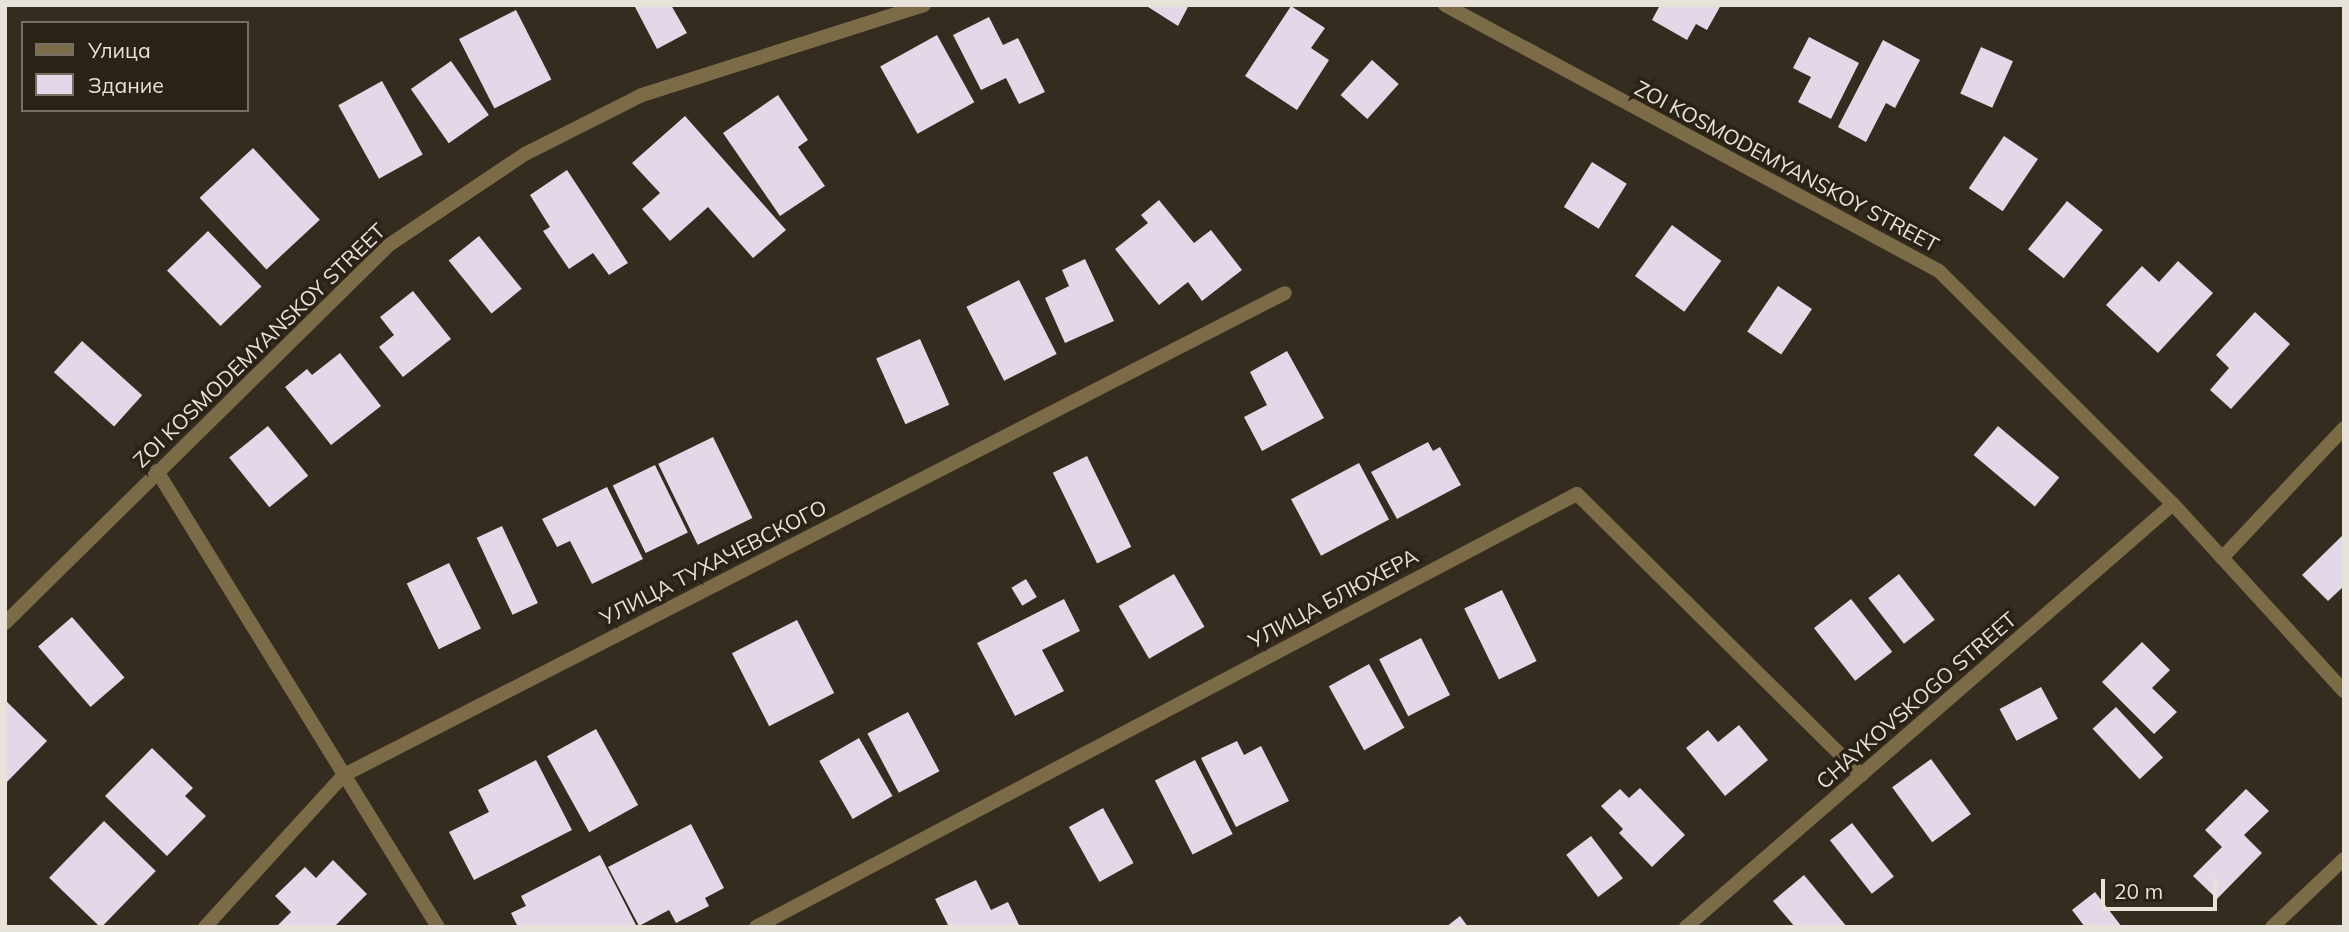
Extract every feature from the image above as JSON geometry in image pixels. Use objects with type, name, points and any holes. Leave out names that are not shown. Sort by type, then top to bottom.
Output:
[{"type":"street","name":"ZOI KOSMODEMYANSKOY STREET","points":[[5,623],[389,245],[525,154],[642,95],[924,5]]},
{"type":"street","name":"ZOI KOSMODEMYANSKOY STREET","points":[[1445,5],[1939,271],[2173,505],[2344,691]]},
{"type":"street","name":"УЛИЦА ТУХАЧЕВСКОГО","points":[[205,927],[344,775],[1285,293]]},
{"type":"street","points":[[2222,558],[2344,428]]},
{"type":"street","points":[[157,471],[438,927]]},
{"type":"street","name":"УЛИЦА БЛЮХЕРА","points":[[756,927],[1577,494],[1861,775]]},
{"type":"street","name":"CHAYKOVSKOGO STREET","points":[[1686,927],[2173,505]]},
{"type":"street","points":[[2272,927],[2344,859]]},
{"type":"building","points":[[634,5],[671,5],[687,33],[657,49]]},
{"type":"building","points":[[1145,5],[1189,5],[1178,26]]},
{"type":"building","points":[[1660,5],[1721,5],[1707,30],[1696,24],[1687,40],[1652,20]]},
{"type":"building","points":[[1291,6],[1325,28],[1311,48],[1329,60],[1297,110],[1245,76]]},
{"type":"building","points":[[516,10],[551,79],[494,109],[459,39]]},
{"type":"building","points":[[989,17],[1003,45],[1018,38],[1045,92],[1019,104],[1006,78],[981,90],[953,35]]},
{"type":"building","points":[[937,35],[974,102],[917,134],[880,67]]},
{"type":"building","points":[[1809,37],[1859,63],[1831,119],[1798,102],[1811,77],[1793,68]]},
{"type":"building","points":[[1883,40],[1920,60],[1895,108],[1886,103],[1866,142],[1838,127]]},
{"type":"building","points":[[1981,47],[2013,61],[1992,108],[1960,94]]},
{"type":"building","points":[[1372,60],[1399,84],[1367,119],[1341,95]]},
{"type":"building","points":[[451,61],[489,115],[449,143],[411,89]]},
{"type":"building","points":[[382,81],[423,154],[379,179],[338,105]]},
{"type":"building","points":[[778,95],[808,140],[798,147],[825,186],[780,216],[723,133]]},
{"type":"building","points":[[685,116],[786,230],[753,258],[708,207],[670,241],[642,209],[660,193],[632,163]]},
{"type":"building","points":[[2004,136],[2038,159],[2003,211],[1969,188]]},
{"type":"building","points":[[253,148],[320,220],[266,269],[200,198]]},
{"type":"building","points":[[1592,162],[1627,184],[1599,229],[1564,207]]},
{"type":"building","points":[[567,170],[628,263],[609,275],[593,253],[569,269],[543,231],[550,227],[530,195]]},
{"type":"building","points":[[1159,200],[1194,243],[1211,230],[1242,270],[1202,301],[1188,282],[1159,305],[1115,249],[1148,223],[1141,215]]},
{"type":"building","points":[[2067,201],[2103,230],[2064,278],[2028,249]]},
{"type":"building","points":[[1672,225],[1721,261],[1684,312],[1635,276]]},
{"type":"building","points":[[208,231],[261,286],[220,326],[167,271]]},
{"type":"building","points":[[479,236],[522,289],[491,313],[449,261]]},
{"type":"building","points":[[1085,259],[1114,321],[1065,343],[1045,298],[1069,286],[1062,270]]},
{"type":"building","points":[[2178,261],[2213,293],[2158,353],[2106,305],[2142,266],[2159,282]]},
{"type":"building","points":[[1019,280],[1057,354],[1004,381],[966,307]]},
{"type":"building","points":[[1778,286],[1812,309],[1781,355],[1747,332]]},
{"type":"building","points":[[413,291],[451,339],[403,377],[379,347],[394,335],[380,317]]},
{"type":"building","points":[[2255,312],[2290,344],[2231,409],[2210,390],[2229,368],[2216,355]]},
{"type":"building","points":[[920,339],[949,405],[905,424],[876,359]]},
{"type":"building","points":[[82,341],[142,395],[114,426],[54,372]]},
{"type":"building","points":[[1287,351],[1324,418],[1262,451],[1244,417],[1267,405],[1250,372]]},
{"type":"building","points":[[340,353],[381,406],[331,445],[285,387],[307,369],[312,375]]},
{"type":"building","points":[[268,426],[308,476],[269,507],[229,457]]},
{"type":"building","points":[[1998,426],[2059,477],[2035,507],[1974,455]]},
{"type":"building","points":[[713,437],[752,518],[698,545],[658,464]]},
{"type":"building","points":[[1428,442],[1433,451],[1440,447],[1461,485],[1397,519],[1371,472]]},
{"type":"building","points":[[1087,456],[1131,547],[1097,563],[1053,473]]},
{"type":"building","points":[[1359,463],[1389,520],[1321,556],[1291,499]]},
{"type":"building","points":[[655,465],[688,532],[646,553],[613,486]]},
{"type":"building","points":[[607,487],[643,559],[592,584],[570,541],[557,547],[542,519]]},
{"type":"building","points":[[502,526],[538,603],[513,615],[477,538]]},
{"type":"building","points":[[2344,534],[2344,586],[2328,601],[2302,575]]},
{"type":"building","points":[[449,563],[481,629],[439,649],[407,584]]},
{"type":"building","points":[[1174,574],[1204,627],[1149,659],[1119,606]]},
{"type":"building","points":[[1899,574],[1935,620],[1904,644],[1868,598]]},
{"type":"building","points":[[1026,579],[1037,597],[1022,606],[1011,588]]},
{"type":"building","points":[[1502,590],[1537,661],[1499,679],[1464,608]]},
{"type":"building","points":[[1064,599],[1080,631],[1042,650],[1064,691],[1015,716],[977,643]]},
{"type":"building","points":[[1851,599],[1892,652],[1855,681],[1814,628]]},
{"type":"building","points":[[72,617],[124,677],[91,707],[38,647]]},
{"type":"building","points":[[797,620],[834,693],[769,726],[732,653]]},
{"type":"building","points":[[1421,638],[1450,695],[1408,716],[1379,659]]},
{"type":"building","points":[[2142,642],[2170,670],[2152,688],[2177,712],[2154,734],[2102,682]]},
{"type":"building","points":[[1369,664],[1404,728],[1364,750],[1329,686]]},
{"type":"building","points":[[2041,687],[2058,719],[2016,741],[2000,709]]},
{"type":"building","points":[[5,700],[47,741],[5,784]]},
{"type":"building","points":[[2116,707],[2163,757],[2140,779],[2093,729]]},
{"type":"building","points":[[908,712],[939,771],[899,793],[867,734]]},
{"type":"building","points":[[1739,725],[1768,760],[1725,796],[1686,748],[1708,730],[1718,742]]},
{"type":"building","points":[[596,729],[638,805],[589,832],[547,756]]},
{"type":"building","points":[[859,738],[892,796],[853,819],[819,761]]},
{"type":"building","points":[[1237,741],[1244,755],[1261,746],[1289,801],[1236,827],[1201,758]]},
{"type":"building","points":[[152,748],[193,788],[185,796],[206,816],[167,856],[105,796]]},
{"type":"building","points":[[1931,759],[1971,814],[1932,842],[1892,787]]},
{"type":"building","points":[[536,760],[572,830],[474,880],[449,832],[489,812],[478,790]]},
{"type":"building","points":[[1195,760],[1233,834],[1193,854],[1155,780]]},
{"type":"building","points":[[1640,788],[1685,835],[1652,867],[1619,833],[1623,829],[1601,806],[1620,789],[1629,798]]},
{"type":"building","points":[[2246,789],[2269,811],[2244,835],[2262,853],[2217,899],[2193,876],[2222,847],[2205,830]]},
{"type":"building","points":[[1103,808],[1134,863],[1099,882],[1069,827]]},
{"type":"building","points":[[104,821],[156,871],[102,927],[49,878]]},
{"type":"building","points":[[1852,823],[1894,877],[1872,894],[1830,840]]},
{"type":"building","points":[[691,824],[724,888],[705,898],[709,906],[676,923],[669,910],[639,926],[608,867]]},
{"type":"building","points":[[1591,836],[1623,878],[1598,897],[1566,855]]},
{"type":"building","points":[[600,855],[637,927],[518,927],[511,913],[526,906],[521,896]]},
{"type":"building","points":[[333,860],[367,894],[334,927],[276,927],[291,912],[275,896],[305,867],[316,878]]},
{"type":"building","points":[[1804,875],[1847,927],[1795,927],[1773,901]]},
{"type":"building","points":[[976,880],[991,910],[1008,902],[1020,927],[949,927],[935,899]]},
{"type":"building","points":[[2095,892],[2122,927],[2085,927],[2072,910]]},
{"type":"building","points":[[1460,916],[1468,927],[1446,927]]}]
